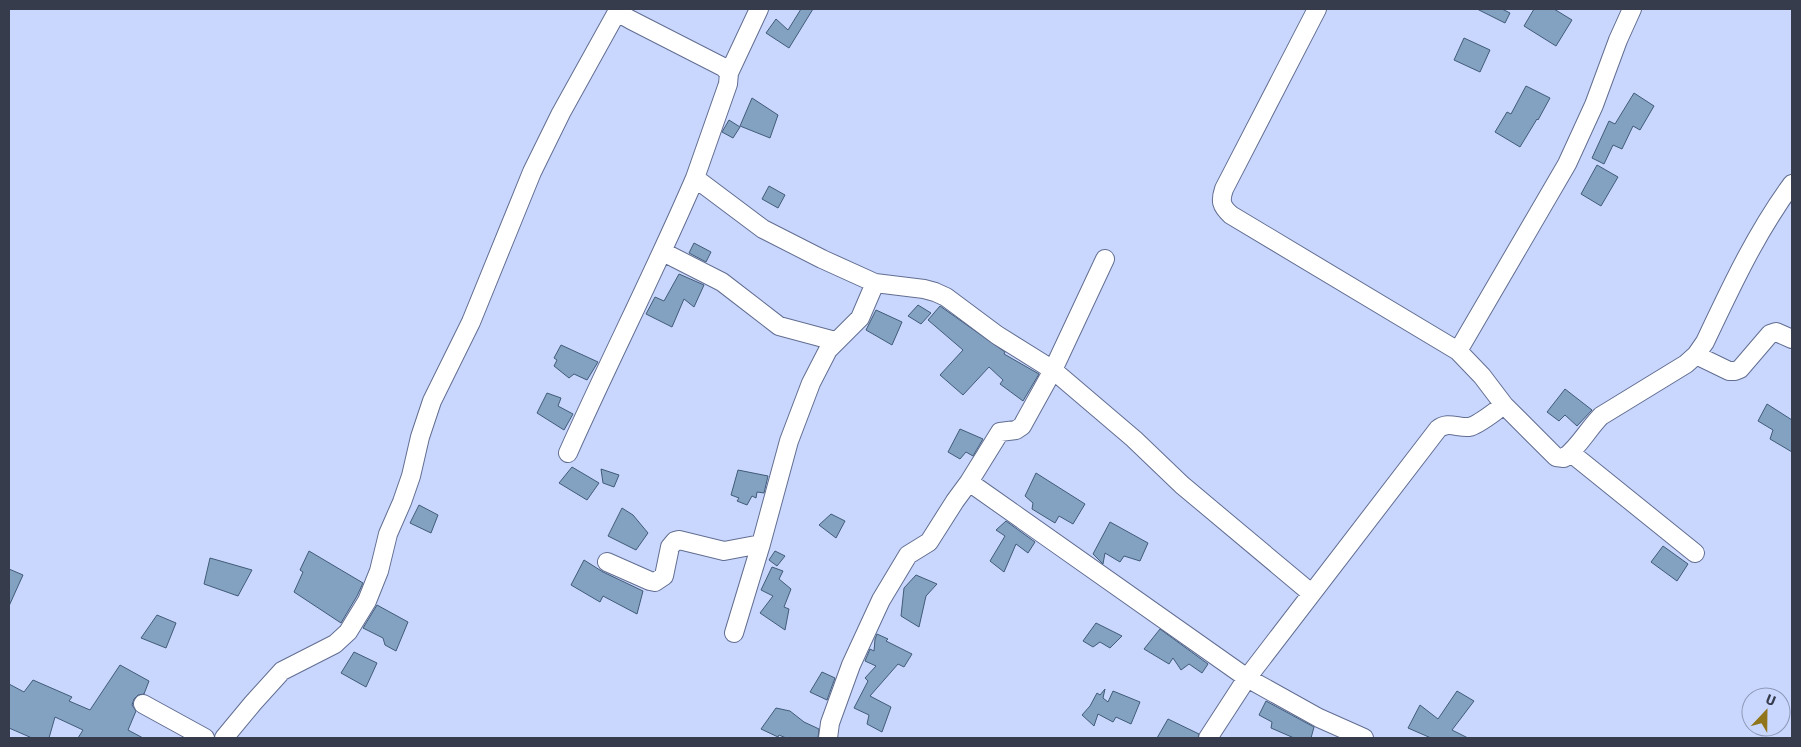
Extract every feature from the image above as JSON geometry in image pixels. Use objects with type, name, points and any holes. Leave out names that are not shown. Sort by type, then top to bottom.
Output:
[{"type":"street","points":[[568,453],[663,252],[695,178],[728,84],[729,73],[759,9]]},
{"type":"street","points":[[1317,9],[1224,189],[1221,200],[1224,208],[1458,351],[1482,376],[1504,405],[1556,456],[1564,458],[1571,453],[1591,426],[1602,416],[1686,364],[1696,354],[1705,342],[1750,250],[1771,213],[1792,184]]},
{"type":"street","points":[[1458,351],[1567,164],[1594,105],[1618,40],[1632,9]]},
{"type":"street","points":[[224,738],[282,672],[335,644],[348,632],[368,601],[379,571],[388,534],[411,476],[420,437],[432,401],[470,322],[532,172],[561,113],[618,10],[723,67],[729,73]]},
{"type":"street","points":[[695,178],[769,233],[875,283],[924,289],[946,297],[997,335],[1053,370],[1134,439],[1195,496],[1310,593]]},
{"type":"street","points":[[663,252],[722,282],[783,328],[835,341]]},
{"type":"street","points":[[828,738],[830,723],[851,665],[882,600],[908,555],[929,542],[1000,432],[1016,430],[1022,426],[1053,370],[1105,259]]},
{"type":"street","points":[[734,633],[789,441],[804,399],[823,358],[835,341],[860,318],[875,283]]},
{"type":"street","points":[[1696,354],[1729,371],[1735,371],[1740,369],[1770,334],[1776,332],[1792,339]]},
{"type":"street","points":[[1208,738],[1247,678],[1310,593],[1438,429],[1446,425],[1468,427],[1475,425],[1504,405]]},
{"type":"street","points":[[1571,453],[1695,553]]},
{"type":"street","points":[[969,482],[1247,678],[1319,718],[1364,738]]},
{"type":"street","points":[[607,562],[655,582],[664,576],[670,548],[675,541],[679,540],[724,552],[761,544]]},
{"type":"street","points":[[143,704],[205,738]]},
{"type":"building","points":[[801,9],[813,9],[789,48],[766,33],[776,19],[788,30]]},
{"type":"building","points":[[1477,9],[1502,9],[1510,13],[1505,23]]},
{"type":"building","points":[[1534,9],[1554,9],[1572,20],[1556,46],[1524,26]]},
{"type":"building","points":[[1464,38],[1490,50],[1480,72],[1454,60]]},
{"type":"building","points":[[1526,86],[1550,98],[1520,147],[1495,132],[1507,112],[1511,114]]},
{"type":"building","points":[[1634,93],[1654,106],[1640,130],[1633,126],[1622,149],[1613,145],[1604,164],[1592,158],[1609,121],[1615,124]]},
{"type":"building","points":[[752,98],[778,115],[770,138],[740,126]]},
{"type":"building","points":[[729,120],[740,127],[733,138],[722,132]]},
{"type":"building","points":[[1597,165],[1618,177],[1601,206],[1581,194]]},
{"type":"building","points":[[769,186],[785,195],[778,208],[762,199]]},
{"type":"building","points":[[694,243],[711,252],[706,262],[689,253]]},
{"type":"building","points":[[679,274],[704,285],[694,307],[684,299],[672,327],[646,314],[655,297],[664,301]]},
{"type":"building","points":[[918,305],[931,313],[921,324],[908,316]]},
{"type":"building","points":[[940,306],[1005,352],[1004,354],[1039,374],[1023,401],[1000,384],[1003,380],[989,367],[963,395],[940,375],[963,350],[928,320]]},
{"type":"building","points":[[876,310],[902,322],[892,345],[866,330]]},
{"type":"building","points":[[561,345],[598,362],[587,380],[574,374],[569,378],[554,366],[557,360],[554,358]]},
{"type":"building","points":[[1565,389],[1592,410],[1577,426],[1565,415],[1559,421],[1547,412]]},
{"type":"building","points":[[547,393],[561,398],[558,406],[573,414],[564,430],[537,413]]},
{"type":"building","points":[[1767,404],[1792,420],[1792,452],[1770,439],[1773,430],[1758,421]]},
{"type":"building","points":[[960,429],[983,439],[973,456],[966,452],[960,459],[948,452]]},
{"type":"building","points":[[572,467],[599,483],[587,500],[559,483]]},
{"type":"building","points":[[601,469],[619,475],[614,487],[603,483]]},
{"type":"building","points":[[738,470],[768,476],[764,493],[757,492],[756,498],[752,496],[747,505],[737,501],[739,498],[731,495]]},
{"type":"building","points":[[1036,473],[1085,504],[1073,524],[1059,516],[1055,523],[1032,509],[1033,503],[1025,496]]},
{"type":"building","points":[[419,505],[438,515],[431,533],[410,523]]},
{"type":"building","points":[[622,508],[633,515],[648,533],[636,550],[608,536]]},
{"type":"building","points":[[831,514],[845,521],[836,538],[819,525]]},
{"type":"building","points":[[1006,521],[1035,542],[1028,553],[1016,544],[1004,572],[990,561],[1005,536],[996,530]]},
{"type":"building","points":[[1110,522],[1148,543],[1140,561],[1124,556],[1120,562],[1105,553],[1103,564],[1093,554]]},
{"type":"building","points":[[1663,546],[1688,564],[1677,581],[1651,562]]},
{"type":"building","points":[[309,551],[363,583],[341,623],[294,592],[303,572],[300,570]]},
{"type":"building","points":[[775,551],[785,556],[777,566],[769,560]]},
{"type":"building","points":[[210,558],[252,570],[238,596],[204,584]]},
{"type":"building","points":[[584,560],[603,572],[643,591],[637,614],[603,596],[600,602],[571,585]]},
{"type":"building","points":[[772,567],[783,571],[779,579],[791,589],[784,607],[789,609],[785,630],[760,613],[773,596],[761,590]]},
{"type":"building","points":[[9,569],[23,575],[9,606]]},
{"type":"building","points":[[916,575],[937,584],[926,596],[919,627],[901,616],[904,588]]},
{"type":"building","points":[[377,605],[408,622],[396,651],[385,645],[383,638],[363,628]]},
{"type":"building","points":[[157,615],[176,623],[166,648],[141,638]]},
{"type":"building","points":[[1096,623],[1122,636],[1110,648],[1100,642],[1093,647],[1083,641]]},
{"type":"building","points":[[1160,629],[1208,664],[1202,673],[1189,664],[1181,670],[1173,658],[1169,664],[1144,649]]},
{"type":"building","points":[[877,634],[888,639],[886,641],[912,654],[904,667],[898,664],[870,696],[891,707],[882,732],[867,724],[869,715],[854,708],[868,681],[865,678],[876,666],[865,661],[870,649],[874,651]]},
{"type":"building","points":[[354,652],[377,663],[366,687],[341,673]]},
{"type":"building","points":[[120,665],[149,681],[144,694],[138,695],[134,699],[132,705],[136,711],[128,730],[143,738],[78,738],[83,730],[55,717],[49,738],[32,738],[9,728],[9,684],[24,692],[33,680],[72,697],[69,701],[90,710]]},
{"type":"building","points":[[822,672],[835,678],[827,700],[810,692]]},
{"type":"building","points":[[1105,689],[1103,698],[1108,702],[1113,691],[1140,702],[1131,724],[1116,717],[1113,722],[1098,714],[1094,726],[1082,715],[1090,706],[1097,693],[1100,695]]},
{"type":"building","points":[[1457,691],[1474,701],[1452,730],[1468,738],[1431,738],[1408,728],[1420,705],[1438,719]]},
{"type":"building","points":[[1266,701],[1314,727],[1311,738],[1294,738],[1271,728],[1272,722],[1259,715]]},
{"type":"building","points":[[776,708],[790,711],[804,722],[819,729],[818,738],[786,738],[779,735],[778,737],[761,729]]},
{"type":"building","points":[[1168,719],[1199,734],[1198,738],[1157,738]]}]
